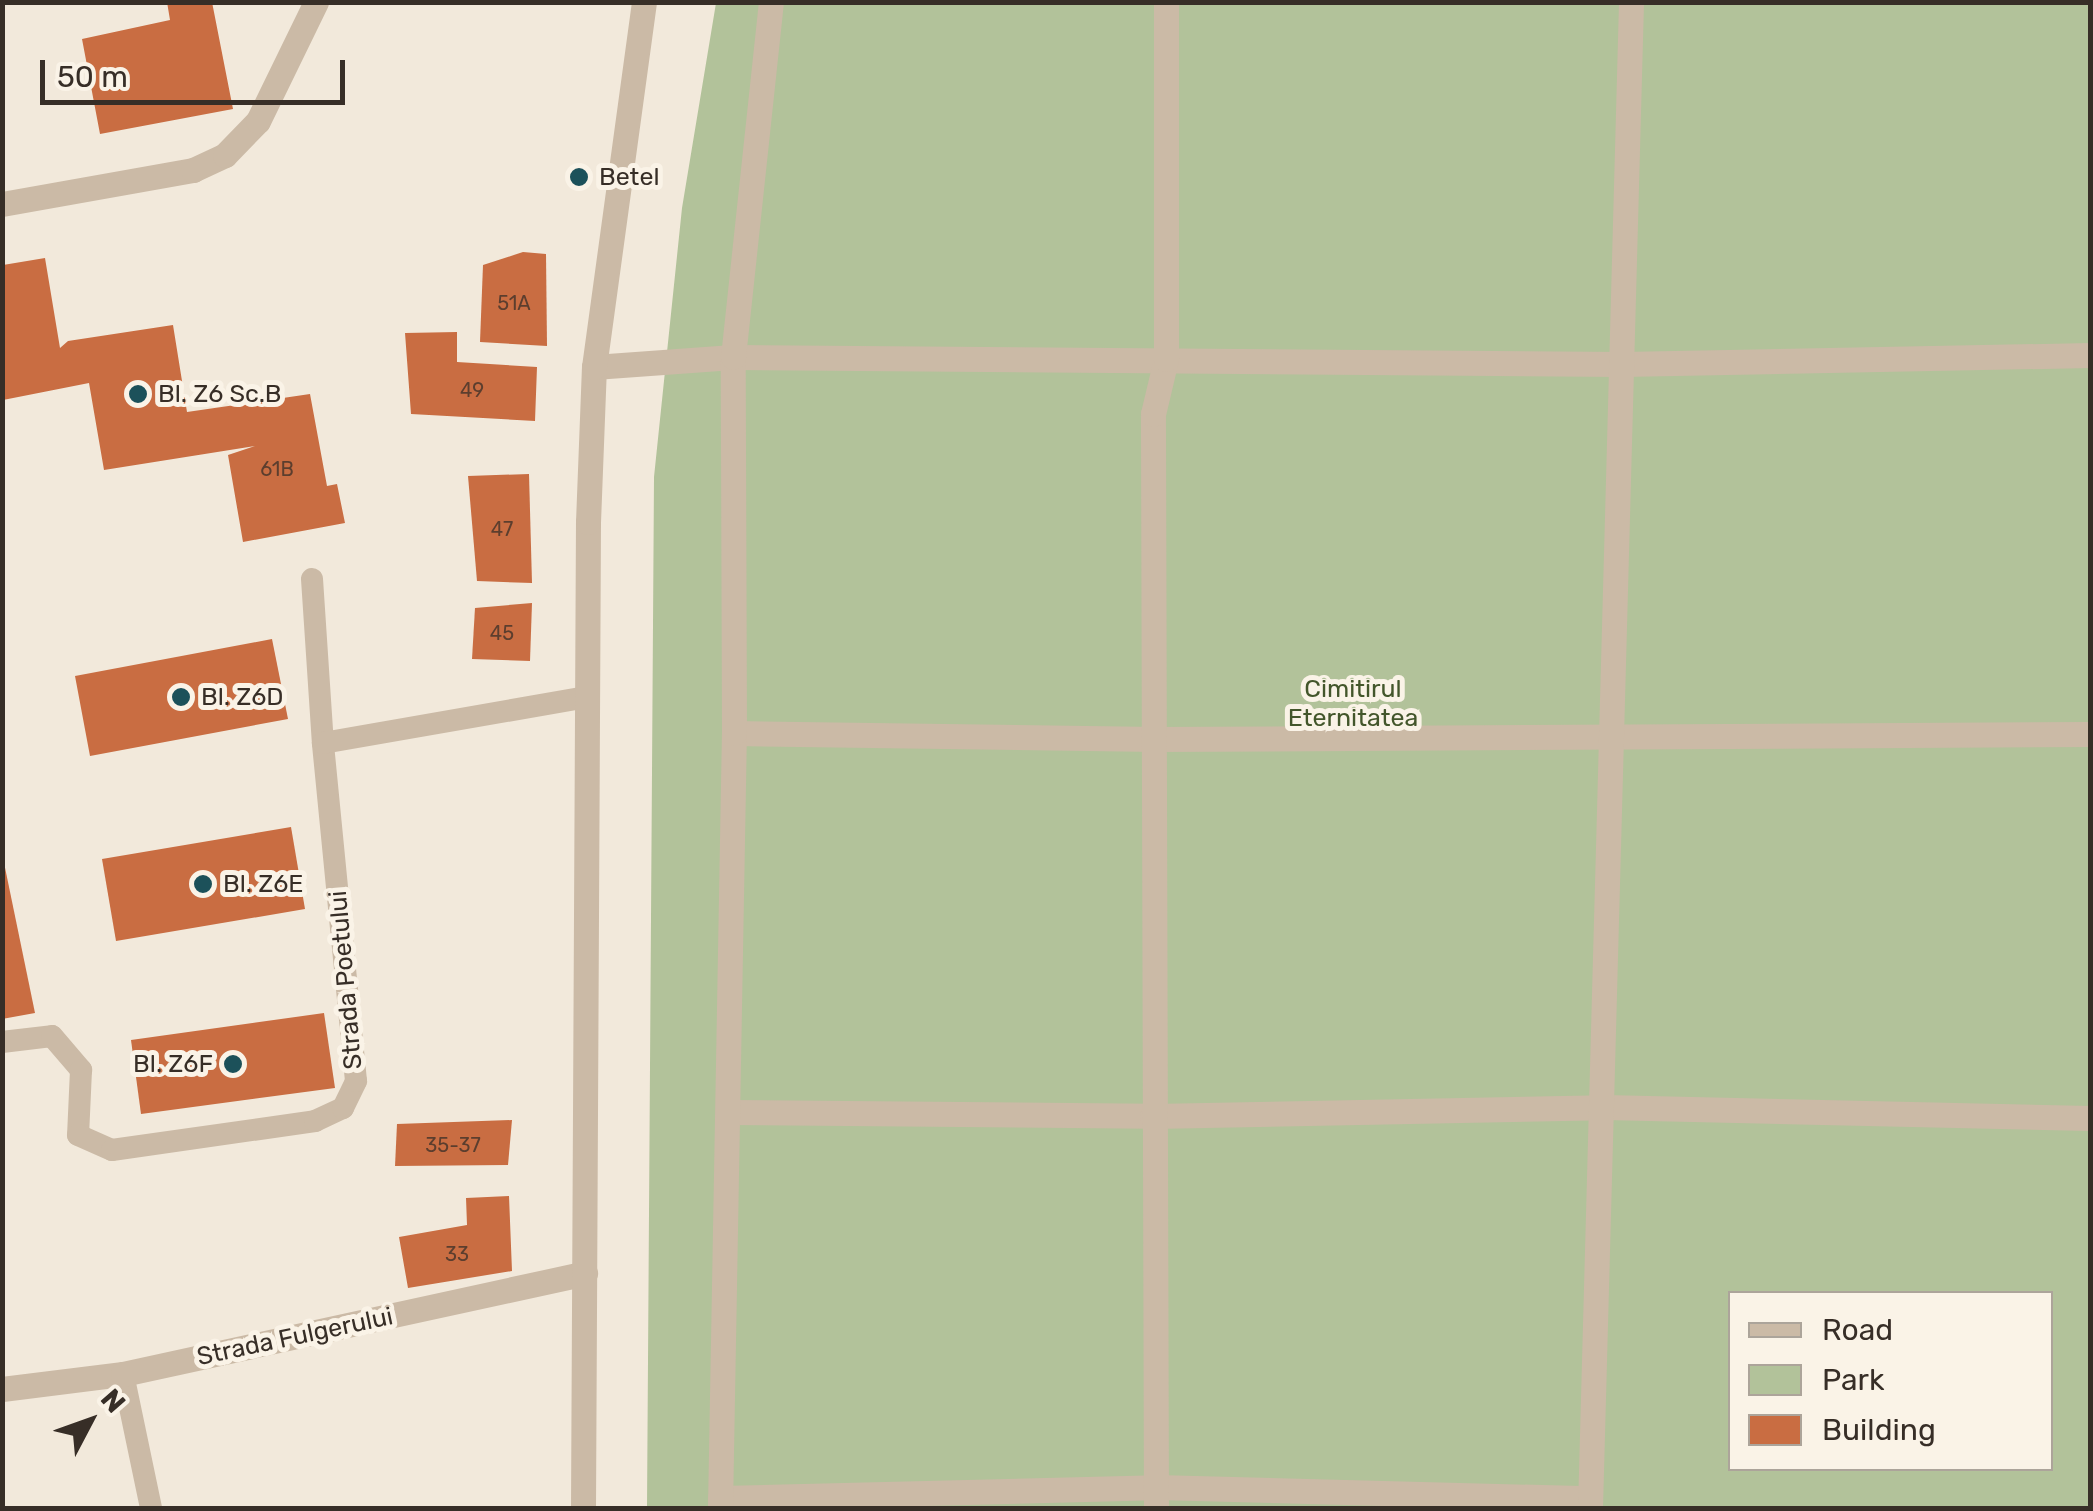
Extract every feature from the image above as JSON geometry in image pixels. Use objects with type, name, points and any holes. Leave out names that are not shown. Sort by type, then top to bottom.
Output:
[{"type":"street","points":[[2,204],[193,170],[225,155],[258,121],[316,2]]},
{"type":"street","points":[[583,1508],[586,697],[594,367],[644,2]]},
{"type":"street","points":[[771,2],[733,357],[734,733],[720,1503],[1156,1498],[1590,1503],[1604,1107],[1631,2]]},
{"type":"street","points":[[1156,1498],[1152,1116],[1158,738],[1153,414],[1166,359],[1166,2]]},
{"type":"street","points":[[594,367],[733,357],[1622,364],[2090,355]]},
{"type":"street","points":[[734,733],[1158,738],[2090,734]]},
{"type":"street","points":[[728,1112],[1152,1116],[1604,1107],[2090,1118]]},
{"type":"street","name":"Strada Fulgerului","points":[[2,1389],[123,1374],[584,1273]]},
{"type":"lane","points":[[312,579],[324,743],[586,697]]},
{"type":"lane","name":"Strada Poetului","points":[[2,1042],[52,1036],[81,1070],[78,1136],[112,1150],[315,1121],[343,1108],[356,1080],[324,743]]},
{"type":"lane","points":[[123,1374],[151,1508]]},
{"type":"green space","name":"Cimitirul Eternitatea","points":[[716,3],[2090,3],[2090,1508],[647,1508],[654,477],[682,208]]},
{"type":"building","points":[[167,2],[212,2],[233,109],[100,134],[82,39],[170,20]]},
{"type":"building","points":[[523,252],[546,254],[547,346],[480,342],[483,265]]},
{"type":"building","points":[[45,258],[60,348],[68,341],[173,325],[187,412],[310,394],[327,486],[337,484],[345,523],[243,542],[228,455],[255,446],[104,470],[89,383],[3,400],[3,265]]},
{"type":"building","points":[[457,332],[457,362],[537,367],[535,421],[411,414],[405,333]]},
{"type":"building","points":[[529,474],[532,583],[477,581],[468,476]]},
{"type":"building","points":[[532,603],[530,661],[472,659],[475,608]]},
{"type":"building","name":"Bl. Z6D","points":[[272,639],[288,719],[90,756],[75,676]]},
{"type":"building","name":"Bl. Z6E","points":[[291,827],[305,909],[116,941],[102,859]]},
{"type":"building","points":[[2,853],[35,1013],[2,1019]]},
{"type":"building","name":"Bl. Z6F","points":[[324,1013],[335,1088],[141,1114],[131,1040]]},
{"type":"building","points":[[512,1120],[508,1165],[395,1166],[397,1124]]},
{"type":"building","points":[[509,1196],[512,1271],[408,1288],[399,1237],[467,1225],[466,1198]]},
{"type":"place","name":"Betel","points":[[579,177]]},
{"type":"place","name":"Bl. Z6 Sc.B","points":[[138,394]]},
{"type":"place","name":"Bl. Z6D","points":[[181,697]]},
{"type":"place","name":"Bl. Z6E","points":[[203,884]]},
{"type":"place","name":"Bl. Z6F","points":[[233,1064]]}]
